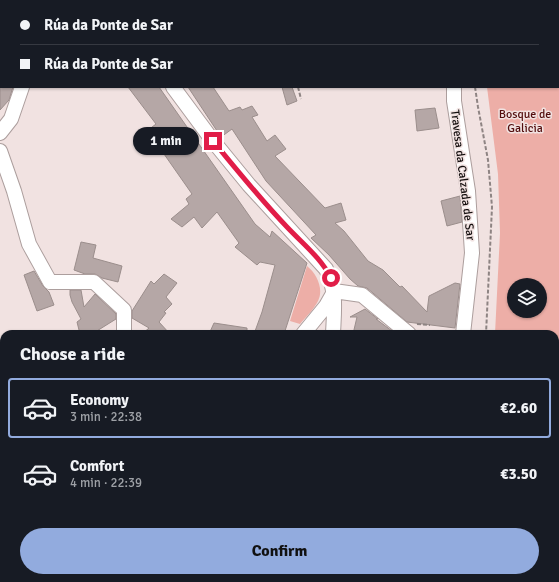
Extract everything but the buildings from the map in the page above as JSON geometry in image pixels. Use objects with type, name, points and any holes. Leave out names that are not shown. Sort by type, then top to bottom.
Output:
[{"type":"street","points":[[0,133],[11,119],[22,88]]},
{"type":"street","points":[[174,88],[213,141],[249,185],[326,269],[331,278],[334,291],[333,328]]},
{"type":"street","name":"Travesa da Calzada de Sar","points":[[454,88],[454,101],[468,192],[472,253],[464,330]]},
{"type":"street","points":[[0,151],[30,244],[50,282],[94,282],[124,310],[124,330]]},
{"type":"street","points":[[334,291],[362,295],[412,329]]},
{"type":"street","points":[[309,330],[326,306],[334,291]]},
{"type":"street","points":[[309,330],[316,321],[322,320],[333,328]]},
{"type":"path","points":[[298,88],[301,99]]},
{"type":"path","points":[[475,88],[488,160],[492,207],[486,330]]},
{"type":"path","points":[[412,329],[430,325]]},
{"type":"green space","name":"Bosque de Galicia","points":[[487,88],[559,88],[559,330],[495,330],[500,233],[498,174]]},
{"type":"green space","points":[[307,266],[316,277],[320,287],[320,296],[314,307],[300,324],[290,321]]},
{"type":"route","points":[[213,141],[249,185],[318,259],[331,278]]}]
